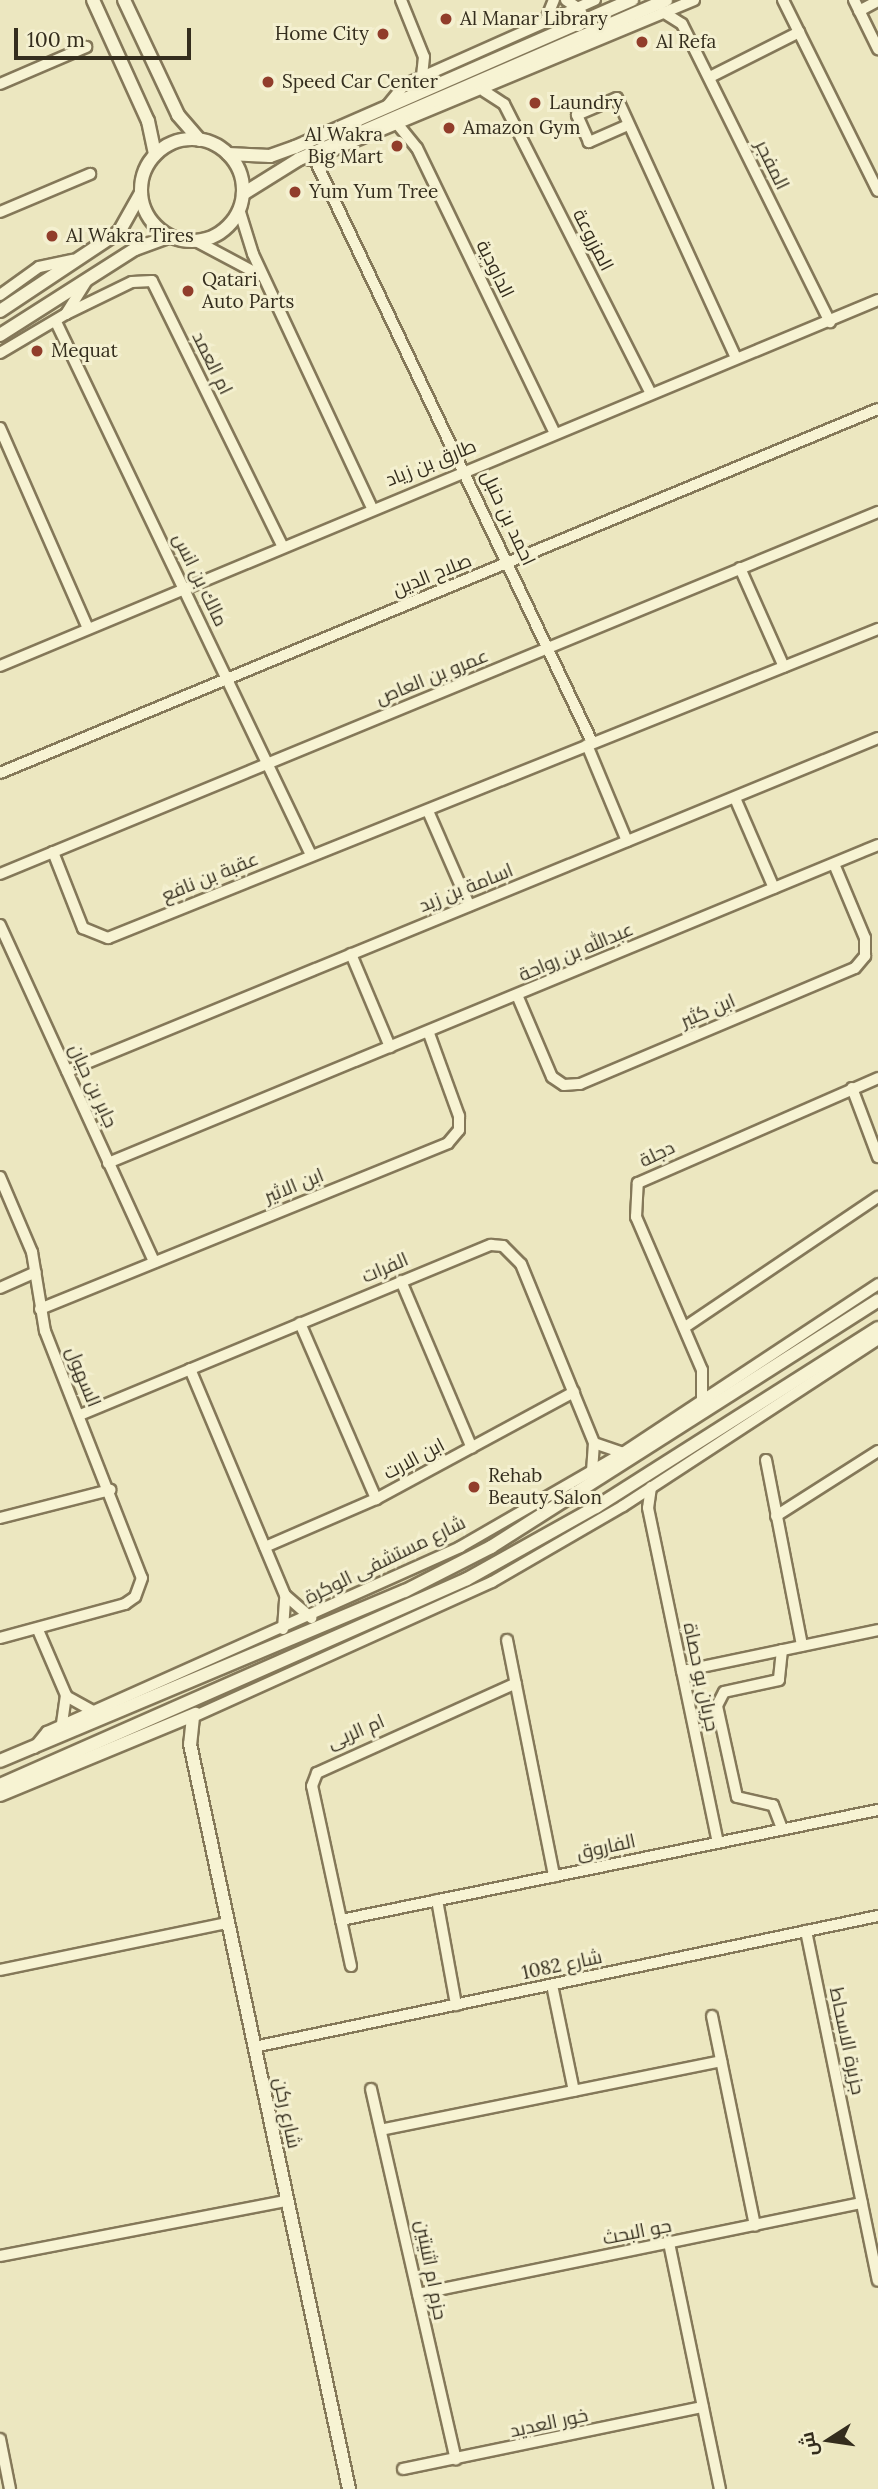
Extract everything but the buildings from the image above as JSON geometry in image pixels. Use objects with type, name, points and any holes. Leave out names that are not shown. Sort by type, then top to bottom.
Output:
[{"type":"street","points":[[0,311],[119,232],[141,192],[155,154],[148,121],[93,0]]},
{"type":"street","points":[[124,0],[178,115],[200,140],[228,155],[270,156],[632,0]]},
{"type":"street","points":[[401,0],[424,57],[422,76]]},
{"type":"street","points":[[545,22],[554,0]]},
{"type":"street","points":[[566,0],[578,8],[584,20]]},
{"type":"street","points":[[386,107],[404,85],[595,0]]},
{"type":"street","points":[[783,0],[878,191]]},
{"type":"street","points":[[853,0],[878,49]]},
{"type":"street","points":[[243,194],[299,159],[547,49],[664,6],[693,1]]},
{"type":"street","points":[[682,24],[693,1]]},
{"type":"street","points":[[859,11],[878,1]]},
{"type":"street","points":[[299,159],[315,160],[484,91],[664,6]]},
{"type":"street","name":"المفجر","points":[[664,6],[682,24],[710,77],[830,322]]},
{"type":"street","points":[[547,49],[584,20]]},
{"type":"street","points":[[710,77],[799,32]]},
{"type":"street","points":[[0,84],[86,47]]},
{"type":"street","points":[[424,57],[442,67]]},
{"type":"street","points":[[484,91],[504,104],[509,80]]},
{"type":"street","points":[[628,125],[589,142],[577,115],[617,97],[736,358]]},
{"type":"street","name":"المزروعة","points":[[504,104],[650,393]]},
{"type":"street","name":"الداودية","points":[[399,126],[417,148],[554,432]]},
{"type":"street","points":[[155,154],[168,145],[200,140]]},
{"type":"street","points":[[196,241],[229,225],[239,209],[243,194],[228,155]]},
{"type":"street","name":"احمد بن حنبل","points":[[315,160],[510,562],[549,648],[627,841]]},
{"type":"street","points":[[0,212],[90,174]]},
{"type":"street","points":[[141,192],[149,219],[170,236],[196,241],[263,277]]},
{"type":"street","points":[[239,209],[263,277],[371,506]]},
{"type":"street","points":[[0,335],[135,249],[170,236]]},
{"type":"street","points":[[0,295],[39,267],[81,259]]},
{"type":"street","points":[[0,353],[66,314],[87,281]]},
{"type":"street","name":"ام العمد","points":[[66,314],[132,282],[152,281],[282,545]]},
{"type":"street","name":"طارق بن زياد","points":[[0,665],[371,506],[830,322],[878,300]]},
{"type":"street","name":"مالك بن انس","points":[[56,322],[311,855]]},
{"type":"street","name":"صلاح الدين","points":[[0,773],[878,409]]},
{"type":"street","points":[[0,428],[88,628]]},
{"type":"street","name":"عمرو بن العاص","points":[[0,874],[878,512]]},
{"type":"street","points":[[740,568],[784,667]]},
{"type":"street","name":"عقبة بن نافع","points":[[53,852],[83,928],[96,938],[428,811],[878,629]]},
{"type":"street","name":"اسامة بن زيد","points":[[67,1071],[878,738]]},
{"type":"street","points":[[735,797],[774,888]]},
{"type":"street","points":[[428,811],[470,905]]},
{"type":"street","name":"عبدالله بن رواحة","points":[[108,1163],[878,845]]},
{"type":"street","name":"ابن كثير","points":[[517,995],[552,1077],[564,1085],[580,1084],[855,968],[865,956],[864,938],[834,864]]},
{"type":"street","name":"جابر بن حيان","points":[[0,925],[154,1262]]},
{"type":"street","points":[[351,954],[390,1046]]},
{"type":"street","name":"ابن الاثير","points":[[40,1309],[448,1143],[459,1130],[459,1116],[428,1031]]},
{"type":"street","name":"دجلة","points":[[702,1400],[702,1370],[636,1217],[638,1183],[878,1078]]},
{"type":"street","points":[[852,1088],[878,1157]]},
{"type":"street","name":"السهول","points":[[0,1177],[36,1272],[40,1309],[140,1564],[141,1588],[125,1604],[38,1630]]},
{"type":"street","points":[[685,1327],[878,1197]]},
{"type":"street","name":"الفرات","points":[[80,1415],[476,1248],[503,1246],[521,1264],[594,1443],[592,1472],[578,1496]]},
{"type":"street","points":[[0,1288],[36,1272]]},
{"type":"street","points":[[401,1281],[472,1448]]},
{"type":"street","name":"شارع مستشفى الوكرة","points":[[34,1748],[62,1725],[310,1618],[460,1547],[623,1453],[878,1284]]},
{"type":"street","name":"شارع مستشفى الوكرة","points":[[0,1761],[332,1621],[478,1553],[578,1496],[878,1300]]},
{"type":"street","points":[[300,1323],[376,1499]]},
{"type":"street","points":[[0,1785],[217,1694],[467,1579],[596,1507],[878,1328]]},
{"type":"street","points":[[0,1795],[166,1729],[438,1609],[623,1506],[878,1339]]},
{"type":"street","points":[[190,1369],[285,1595],[310,1618],[332,1621]]},
{"type":"street","points":[[702,1370],[731,1380]]},
{"type":"street","name":"ابن الارت","points":[[265,1547],[376,1499],[574,1392]]},
{"type":"street","points":[[594,1443],[623,1453]]},
{"type":"street","points":[[776,1516],[878,1451]]},
{"type":"street","points":[[766,1460],[802,1646]]},
{"type":"street","name":"جريان بو حصاة","points":[[652,1486],[650,1518],[718,1843]]},
{"type":"street","points":[[0,1518],[110,1490]]},
{"type":"street","points":[[596,1507],[623,1506],[644,1510],[650,1518]]},
{"type":"street","points":[[283,1629],[285,1595]]},
{"type":"street","points":[[0,1638],[38,1630],[66,1695],[62,1725]]},
{"type":"street","points":[[682,1671],[878,1630]]},
{"type":"street","points":[[507,1640],[554,1876]]},
{"type":"street","points":[[782,1650],[779,1680],[724,1692],[717,1706],[737,1797],[773,1805],[782,1829]]},
{"type":"street","name":"ام الربى","points":[[351,1966],[312,1786],[317,1773],[516,1683]]},
{"type":"street","points":[[194,1717],[217,1694]]},
{"type":"street","points":[[66,1695],[93,1711]]},
{"type":"street","name":"شارع ركن","points":[[194,1717],[190,1744],[349,2489]]},
{"type":"street","points":[[166,1729],[190,1744]]},
{"type":"street","name":"الفاروق","points":[[341,1920],[878,1810]]},
{"type":"street","points":[[437,1900],[456,2005]]},
{"type":"street","name":"شارع 1082","points":[[254,2047],[878,1916]]},
{"type":"street","points":[[0,1970],[227,1923]]},
{"type":"street","name":"جزيرة الاسحاط","points":[[806,1931],[878,2281]]},
{"type":"street","points":[[552,1985],[574,2091]]},
{"type":"street","points":[[712,2016],[755,2226]]},
{"type":"street","points":[[385,2129],[721,2061]]},
{"type":"street","name":"حزم ام اثنيتين","points":[[371,2089],[385,2129],[418,2294],[456,2459]]},
{"type":"street","points":[[0,2256],[286,2201]]},
{"type":"street","name":"جو البحث","points":[[418,2294],[862,2203]]},
{"type":"street","points":[[669,2243],[720,2489]]},
{"type":"street","name":"خور العديد","points":[[403,2469],[703,2407]]},
{"type":"street","points":[[0,2439],[10,2489]]},
{"type":"place","name":"Al Manar Library","points":[[446,19]]},
{"type":"place","name":"Home City","points":[[383,34]]},
{"type":"place","name":"Al Refa","points":[[642,42]]},
{"type":"place","name":"Speed Car Center","points":[[268,82]]},
{"type":"place","name":"Laundry","points":[[535,103]]},
{"type":"place","name":"Amazon Gym","points":[[449,128]]},
{"type":"place","name":"Al Wakra Big Mart","points":[[397,146]]},
{"type":"place","name":"Yum Yum Tree","points":[[295,192]]},
{"type":"place","name":"Al Wakra Tires","points":[[52,236]]},
{"type":"place","name":"Qatari Auto Parts","points":[[188,291]]},
{"type":"place","name":"Mequat","points":[[37,351]]},
{"type":"place","name":"Rehab Beauty Salon","points":[[474,1487]]}]
